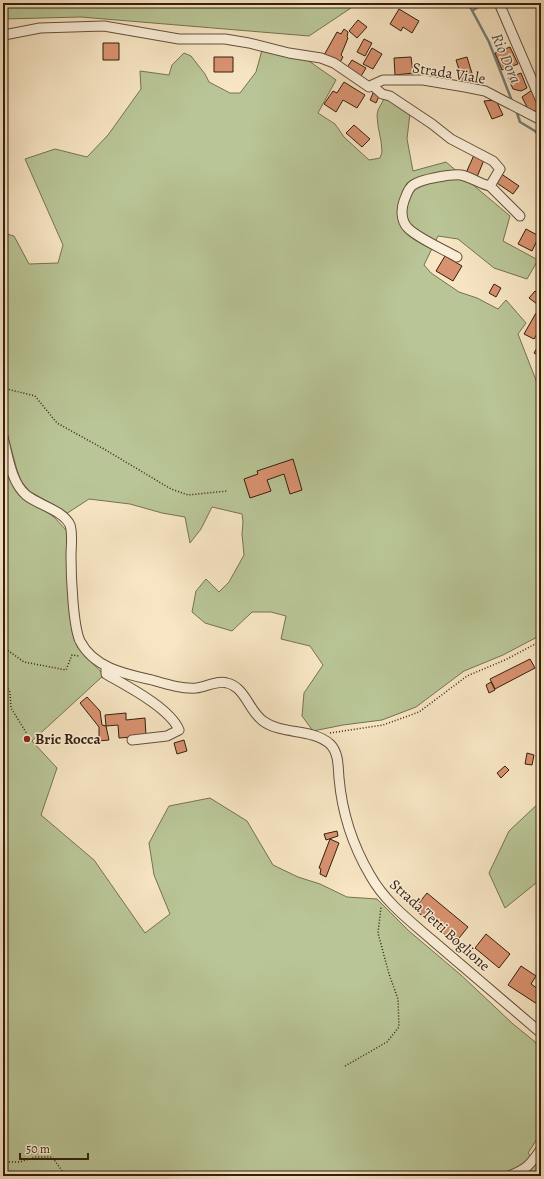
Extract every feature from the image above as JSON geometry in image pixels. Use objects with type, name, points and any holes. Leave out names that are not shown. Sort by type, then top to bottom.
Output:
[{"type":"street","points":[[499,3],[541,101]]},
{"type":"street","points":[[4,35],[40,28],[104,26],[179,39],[225,39],[249,43],[289,53],[321,58],[334,63],[369,87],[372,86],[382,94],[390,96],[432,124],[451,139],[493,161],[500,169],[490,186]]},
{"type":"street","name":"Strada Viale","points":[[372,86],[383,80],[423,80],[485,91],[541,120]]},
{"type":"street","points":[[457,257],[417,235],[406,227],[402,217],[402,206],[413,185],[426,179],[448,175],[462,176],[490,186],[520,216]]},
{"type":"street","points":[[3,437],[12,471],[17,483],[25,494],[54,510],[68,522],[71,528],[71,569],[77,633],[81,642],[92,656],[106,666],[106,674],[144,695],[176,723],[178,730],[167,736],[132,740]]},
{"type":"street","name":"Strada Tetti Boglione","points":[[106,666],[118,672],[181,687],[197,688],[217,683],[227,683],[240,691],[247,699],[253,712],[262,721],[271,726],[314,736],[326,742],[335,750],[337,756],[340,788],[345,816],[360,856],[383,895],[448,954],[541,1033]]},
{"type":"street","points":[[509,1176],[524,1170],[541,1149]]},
{"type":"path","points":[[3,388],[35,396],[57,423],[171,489],[188,495],[227,491]]},
{"type":"path","points":[[329,733],[383,725],[419,712],[467,676],[505,660],[541,641]]},
{"type":"path","points":[[3,647],[24,662],[66,670],[72,655],[92,656]]},
{"type":"path","points":[[3,681],[10,692],[11,708],[27,734]]},
{"type":"path","points":[[345,1066],[387,1042],[399,1027],[398,999],[388,974],[378,933],[383,895]]},
{"type":"path","points":[[3,1162],[19,1162],[36,1157],[52,1157],[66,1176]]},
{"type":"green space","points":[[3,3],[354,3],[351,8],[309,36],[81,17],[3,19]]},
{"type":"green space","points":[[262,50],[306,59],[336,80],[318,113],[335,124],[344,137],[369,160],[380,158],[382,152],[377,115],[385,97],[410,113],[407,139],[413,171],[446,162],[510,216],[503,241],[538,260],[527,279],[494,268],[458,239],[438,236],[424,265],[431,273],[459,292],[477,298],[498,309],[506,300],[526,323],[518,334],[541,393],[541,635],[503,655],[464,671],[416,707],[382,720],[343,725],[313,731],[302,716],[304,693],[323,665],[310,646],[281,639],[286,616],[271,612],[252,612],[232,631],[205,623],[192,612],[196,591],[206,579],[219,592],[229,582],[244,555],[242,514],[212,507],[201,529],[190,543],[185,517],[162,513],[130,504],[89,499],[66,514],[56,506],[29,491],[21,481],[3,419],[3,233],[14,236],[29,264],[58,263],[63,245],[25,159],[55,149],[87,157],[108,135],[141,89],[140,71],[169,75],[172,65],[184,53],[191,56],[205,74],[209,82],[230,93],[240,93],[256,72]]},
{"type":"green space","points":[[3,450],[23,496],[54,517],[67,531],[72,631],[78,648],[104,675],[32,741],[57,768],[41,815],[94,860],[145,933],[170,914],[154,875],[149,843],[169,806],[210,798],[247,821],[273,865],[298,877],[320,884],[347,897],[377,899],[409,931],[461,975],[541,1049],[541,1133],[528,1153],[541,1168],[541,1176],[3,1176]]},
{"type":"green space","points":[[541,801],[541,879],[505,908],[489,873],[509,831]]},
{"type":"building","points":[[399,9],[419,21],[412,33],[403,27],[401,31],[390,24]]},
{"type":"building","points":[[358,20],[367,27],[357,38],[349,31]]},
{"type":"building","points":[[344,29],[348,32],[348,38],[341,55],[343,57],[339,64],[323,57],[337,32],[341,34]]},
{"type":"building","points":[[364,39],[372,43],[365,56],[357,52]]},
{"type":"building","points":[[103,43],[119,43],[119,60],[103,60]]},
{"type":"building","points":[[510,47],[518,64],[502,70],[495,53]]},
{"type":"building","points":[[372,48],[382,54],[373,69],[363,64]]},
{"type":"building","points":[[214,57],[233,57],[233,72],[214,72]]},
{"type":"building","points":[[411,57],[413,73],[395,75],[394,58]]},
{"type":"building","points":[[467,57],[475,83],[463,82],[456,60]]},
{"type":"building","points":[[352,60],[366,68],[360,78],[346,69]]},
{"type":"building","points":[[521,73],[527,88],[521,91],[513,89],[508,78]]},
{"type":"building","points":[[344,82],[365,95],[357,108],[343,100],[336,112],[324,104],[333,91],[337,93]]},
{"type":"building","points":[[532,90],[541,109],[541,114],[537,116],[535,111],[529,111],[522,97]]},
{"type":"building","points":[[374,91],[380,94],[376,103],[370,100]]},
{"type":"building","points":[[496,100],[503,115],[492,119],[484,101]]},
{"type":"building","points":[[354,125],[370,139],[362,147],[346,133]]},
{"type":"building","points":[[474,155],[484,160],[477,177],[466,173]]},
{"type":"building","points":[[500,173],[519,186],[513,194],[494,181]]},
{"type":"building","points":[[526,229],[539,236],[532,251],[518,244]]},
{"type":"building","points":[[445,256],[462,266],[453,281],[436,271]]},
{"type":"building","points":[[494,284],[501,288],[496,297],[489,293]]},
{"type":"building","points":[[535,291],[541,295],[541,298],[537,304],[529,298]]},
{"type":"building","points":[[536,313],[541,316],[541,328],[534,339],[524,334]]},
{"type":"building","points":[[541,341],[541,357],[534,353]]},
{"type":"building","points":[[293,459],[302,490],[290,494],[284,474],[267,480],[271,491],[250,498],[244,479],[258,474],[257,471]]},
{"type":"building","points":[[530,659],[535,668],[495,689],[490,679]]},
{"type":"building","points":[[491,682],[495,690],[489,693],[486,685]]},
{"type":"building","points":[[87,697],[100,711],[102,725],[106,726],[109,740],[99,741],[99,727],[80,703]]},
{"type":"building","points":[[126,713],[126,720],[145,718],[146,736],[119,738],[118,725],[106,726],[105,715]]},
{"type":"building","points":[[184,740],[187,751],[177,754],[174,743]]},
{"type":"building","points":[[527,753],[534,755],[532,765],[525,764]]},
{"type":"building","points":[[505,766],[509,770],[501,778],[497,773]]},
{"type":"building","points":[[337,831],[338,836],[326,840],[324,834]]},
{"type":"building","points":[[330,839],[339,843],[326,877],[320,874],[321,869],[319,868]]},
{"type":"building","points":[[427,893],[468,927],[455,943],[414,909]]},
{"type":"building","points":[[486,934],[510,954],[499,968],[475,948]]},
{"type":"building","points":[[521,966],[536,976],[531,984],[541,991],[541,998],[537,1004],[508,985]]},
{"type":"waterway","name":"Rio Dora","points":[[468,3],[489,42],[512,101]]},
{"type":"waterway","points":[[473,10],[486,3]]},
{"type":"waterway","name":"Rio Dora","points":[[516,110],[520,122],[535,131],[541,138]]},
{"type":"place","name":"Bric Rocca","points":[[27,739]]}]
